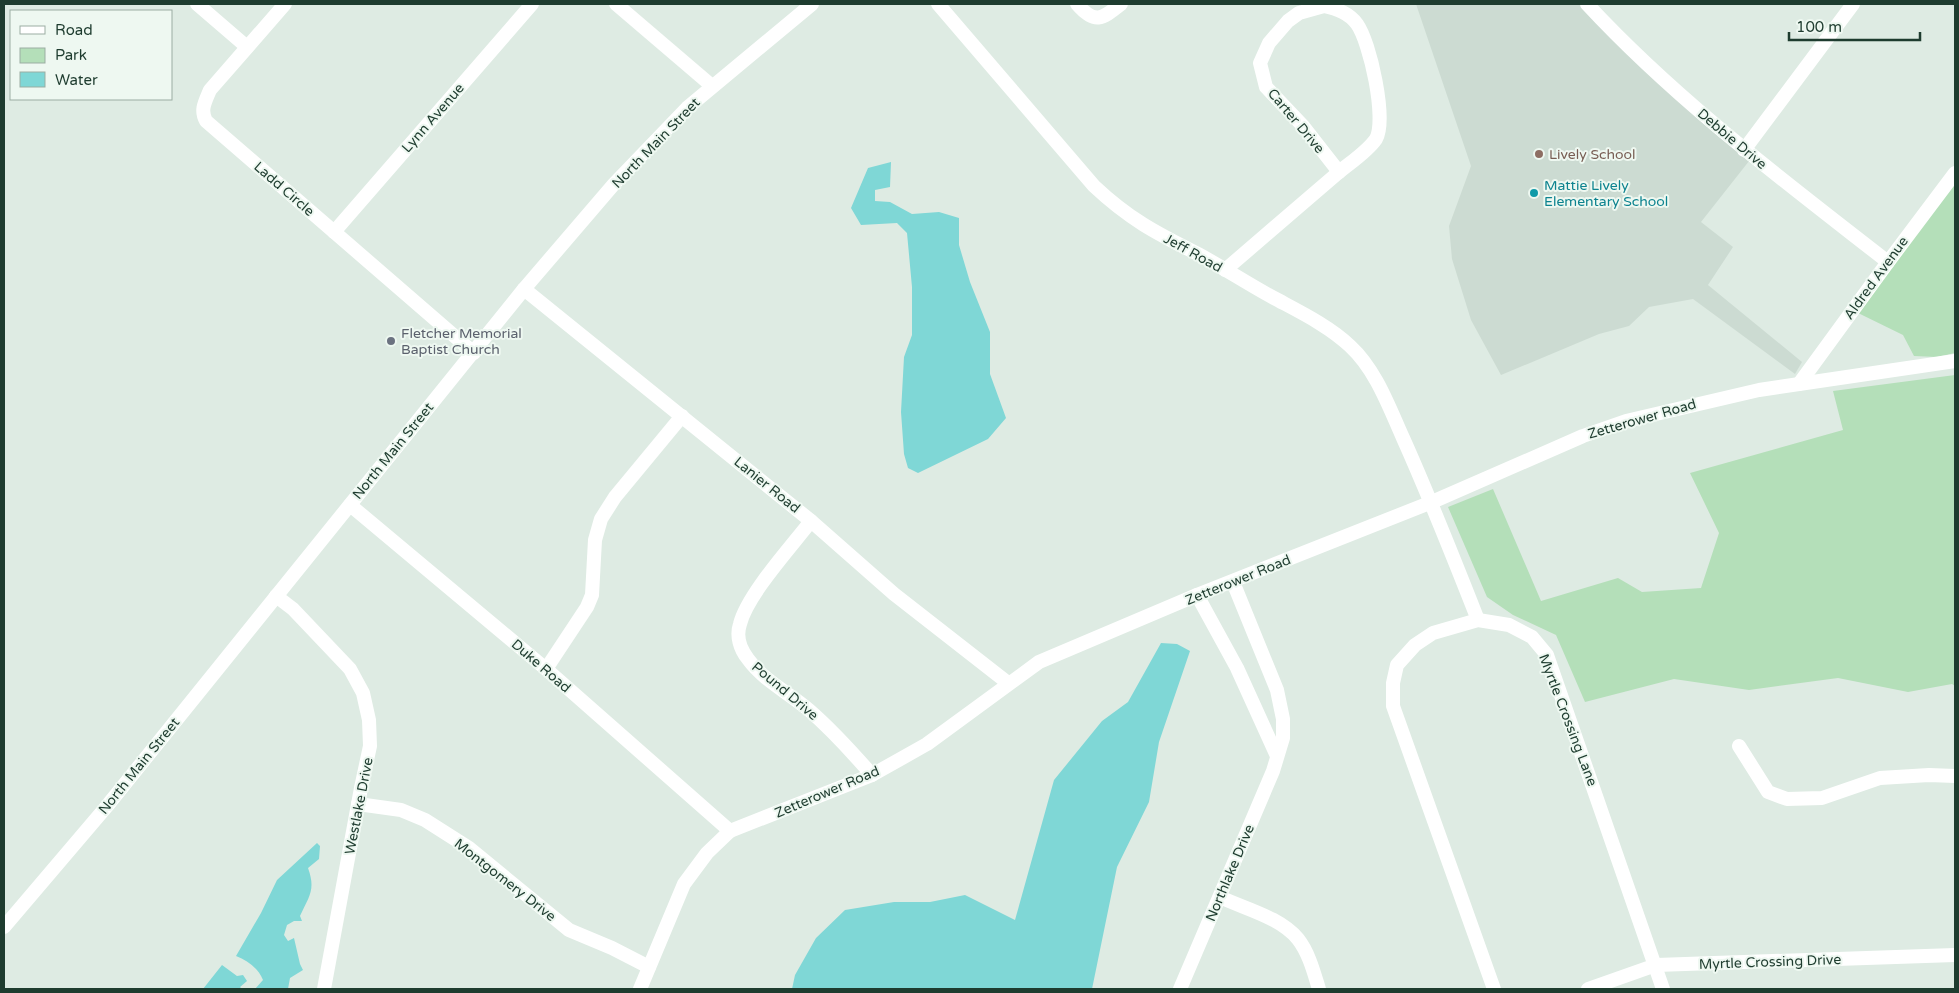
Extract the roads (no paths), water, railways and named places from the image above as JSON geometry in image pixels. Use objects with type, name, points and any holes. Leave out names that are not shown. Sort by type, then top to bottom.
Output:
[{"type":"street","points":[[197,4],[247,47]]},
{"type":"street","name":"Ladd Circle","points":[[285,4],[210,90],[202,113],[206,121],[216,132],[474,353]]},
{"type":"street","name":"Lynn Avenue","points":[[334,232],[532,4]]},
{"type":"street","points":[[616,4],[712,86]]},
{"type":"street","name":"North Main Street","points":[[4,927],[107,806],[524,289],[639,158],[687,108],[812,4]]},
{"type":"street","name":"Jeff Road","points":[[938,4],[1094,186],[1117,207],[1151,230],[1301,313],[1337,336],[1356,351],[1373,375],[1432,502],[1478,620]]},
{"type":"street","points":[[1077,4],[1094,18],[1104,17],[1120,4]]},
{"type":"street","name":"Debbie Drive","points":[[1587,4],[1601,9],[1671,88],[1744,150],[1888,262]]},
{"type":"street","points":[[1744,150],[1853,4]]},
{"type":"street","name":"Carter Drive","points":[[1225,270],[1339,172],[1376,138],[1380,126],[1380,113],[1371,62],[1358,25],[1349,15],[1337,9],[1324,6],[1299,13],[1288,21],[1269,43],[1260,63],[1266,87],[1303,126],[1339,172]]},
{"type":"street","name":"Aldred Avenue","points":[[1799,384],[1955,173]]},
{"type":"street","name":"Lanier Road","points":[[524,289],[811,521],[894,594],[1008,683]]},
{"type":"street","name":"Zetterower Road","points":[[640,989],[684,884],[707,852],[730,832],[872,775],[927,744],[1039,662],[1197,595],[1432,502],[1583,436],[1626,421],[1759,390],[1955,361]]},
{"type":"street","points":[[546,669],[587,607],[592,595],[595,540],[601,520],[615,497],[682,416]]},
{"type":"street","name":"Duke Road","points":[[350,505],[546,669],[730,832]]},
{"type":"street","name":"Pound Drive","points":[[811,521],[750,600],[740,624],[739,637],[742,650],[758,671],[810,711],[841,740],[872,775]]},
{"type":"street","name":"Northlake Drive","points":[[1180,989],[1273,771],[1283,738],[1283,720],[1277,690],[1233,582]]},
{"type":"street","points":[[1197,595],[1237,668],[1278,756]]},
{"type":"street","name":"Westlake Drive","points":[[276,596],[293,609],[350,669],[363,693],[369,720],[370,746],[324,989]]},
{"type":"street","name":"Myrtle Crossing Lane","points":[[1494,989],[1393,706],[1393,683],[1397,665],[1416,644],[1433,633],[1478,620],[1509,625],[1532,637],[1547,655],[1663,989]]},
{"type":"street","points":[[1739,746],[1768,792],[1787,800],[1822,798],[1880,778],[1929,775],[1955,776]]},
{"type":"street","name":"Montgomery Drive","points":[[358,804],[401,810],[425,820],[469,848],[569,930],[612,948],[649,967]]},
{"type":"street","points":[[1220,896],[1278,923],[1290,931],[1299,940],[1306,952],[1320,989]]},
{"type":"street","name":"Myrtle Crossing Drive","points":[[1588,989],[1656,965],[1955,955]]},
{"type":"water","points":[[891,162],[890,187],[875,190],[875,201],[890,202],[912,214],[939,212],[959,218],[959,245],[970,282],[990,332],[990,374],[1006,418],[988,439],[918,473],[908,468],[904,454],[901,412],[904,357],[912,335],[912,287],[907,233],[897,223],[861,225],[851,208],[868,168]]},
{"type":"water","points":[[1161,643],[1177,644],[1190,651],[1159,742],[1149,802],[1117,867],[1092,989],[792,989],[795,975],[816,938],[845,910],[894,902],[930,902],[965,895],[1015,920],[1054,780],[1102,721],[1128,702]]},
{"type":"water","points":[[317,843],[320,846],[319,859],[308,868],[311,888],[309,898],[300,916],[302,921],[294,921],[287,925],[284,935],[288,941],[294,938],[303,970],[290,978],[288,989],[255,989],[263,980],[261,976],[252,965],[236,956],[261,913],[277,880]]},
{"type":"water","points":[[222,965],[237,976],[243,975],[247,981],[240,987],[242,989],[203,989]]},
{"type":"place","name":"Lively School","points":[[1539,154]]},
{"type":"place","name":"Mattie Lively Elementary School","points":[[1534,193]]},
{"type":"place","name":"Fletcher Memorial Baptist Church","points":[[391,341]]}]
